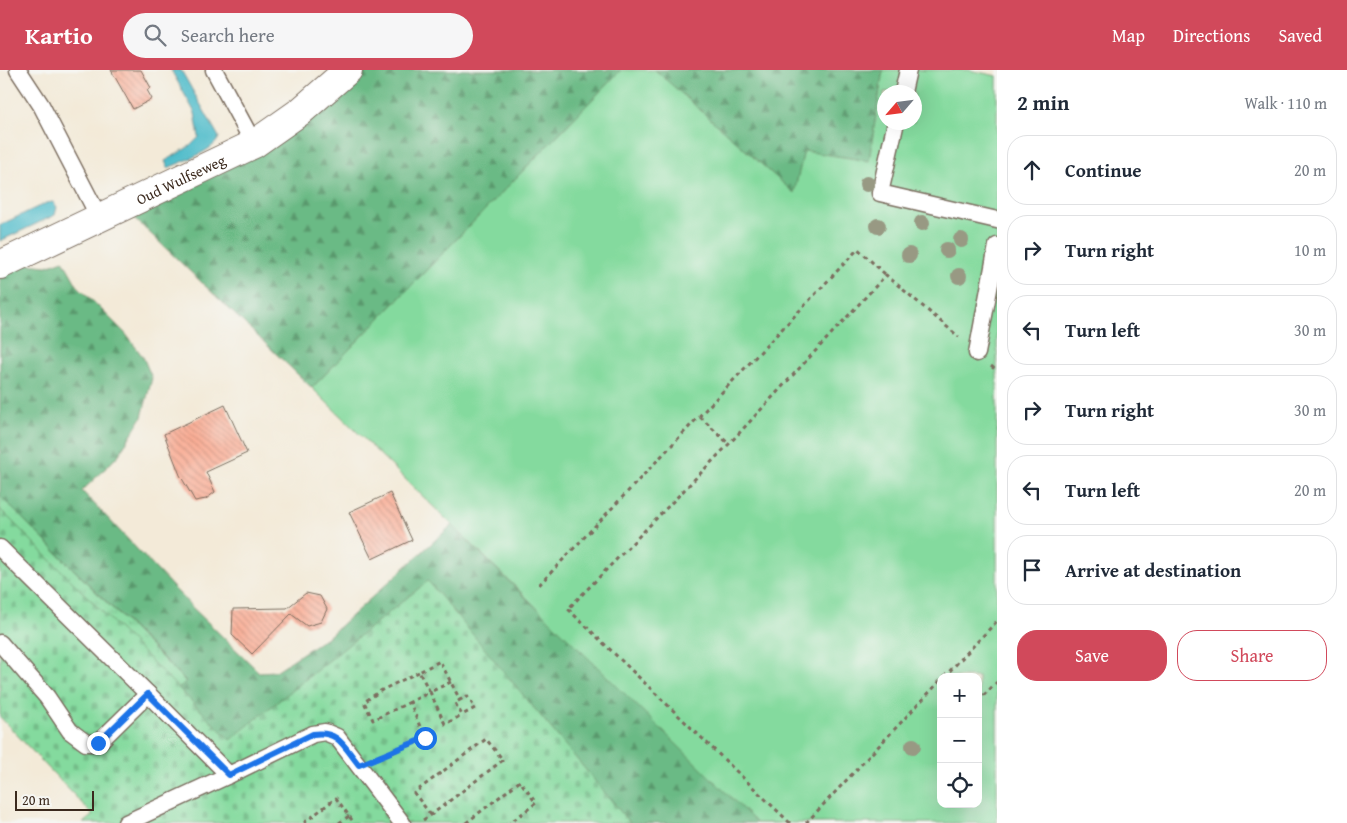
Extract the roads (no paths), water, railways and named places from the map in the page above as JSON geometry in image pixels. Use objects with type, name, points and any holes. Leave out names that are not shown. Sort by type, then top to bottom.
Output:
[{"type":"street","name":"Oud Wulfseweg","points":[[0,265],[100,220],[254,144],[301,111],[348,70]]},
{"type":"lane","points":[[18,70],[41,105],[100,220]]},
{"type":"lane","points":[[214,70],[254,144]]},
{"type":"lane","points":[[905,85],[908,70]]},
{"type":"lane","points":[[894,130],[880,193],[997,220]]},
{"type":"lane","points":[[977,353],[997,246]]},
{"type":"lane","points":[[0,548],[229,775]]},
{"type":"lane","points":[[0,643],[47,697],[70,731],[86,743],[98,743],[148,694]]},
{"type":"lane","points":[[126,823],[313,734],[325,732],[336,737],[402,823]]},
{"type":"water","points":[[171,70],[181,70],[219,137],[205,151],[168,168],[165,161],[190,146],[199,137],[195,113]]},
{"type":"water","points":[[53,202],[57,207],[55,215],[0,241],[0,225],[46,203]]}]
